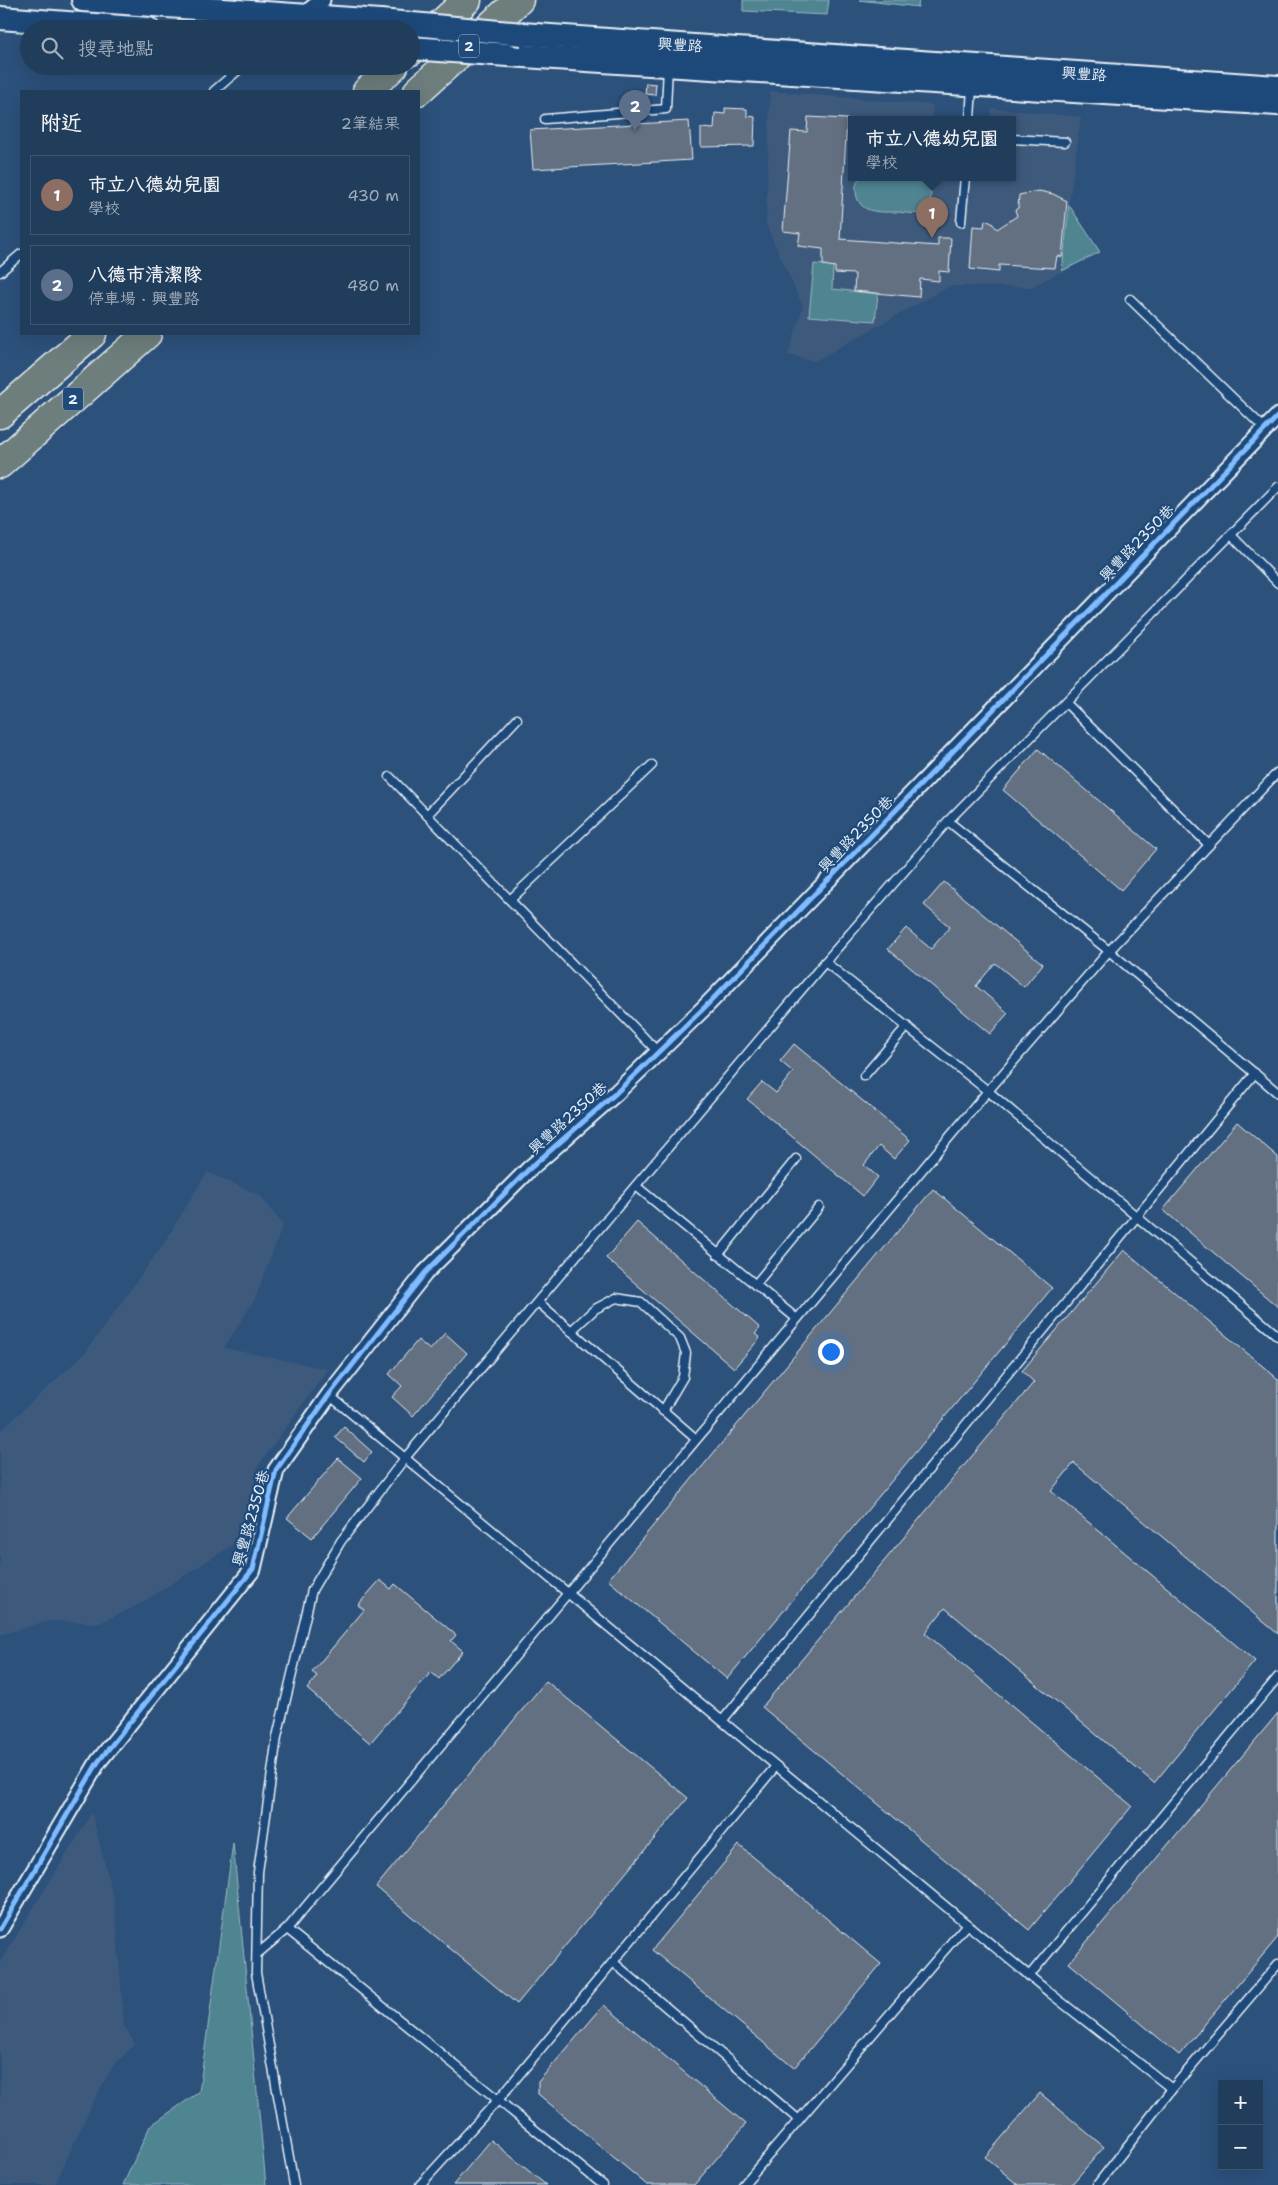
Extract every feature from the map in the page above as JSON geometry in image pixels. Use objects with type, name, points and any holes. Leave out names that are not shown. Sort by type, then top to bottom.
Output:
[{"type":"highway","name":"2","points":[[420,41],[467,0]]},
{"type":"highway","name":"2","points":[[419,90],[519,0]]},
{"type":"highway","points":[[368,90],[384,75]]},
{"type":"highway","name":"2","points":[[0,414],[91,335]]},
{"type":"highway","name":"2","points":[[0,464],[146,335]]},
{"type":"main road","name":"興豐路","points":[[83,0],[276,20]]},
{"type":"main road","points":[[0,18],[27,20]]},
{"type":"main road","name":"興豐路","points":[[420,25],[522,34],[669,55]]},
{"type":"main road","name":"興豐路","points":[[420,50],[508,55],[669,55],[973,75],[1278,87]]},
{"type":"main road","name":"興豐路","points":[[973,75],[1278,104]]},
{"type":"street","points":[[297,20],[322,0]]},
{"type":"street","name":"興豐路2350巷","points":[[0,1929],[98,1762],[253,1569],[276,1470],[329,1395],[425,1273],[528,1170],[616,1093],[705,1007],[1278,416]]},
{"type":"lane","points":[[545,119],[666,110],[669,55]]},
{"type":"lane","points":[[215,90],[233,75]]},
{"type":"lane","points":[[970,116],[973,75]]},
{"type":"lane","points":[[1016,139],[1065,142]]},
{"type":"lane","points":[[961,222],[965,181]]},
{"type":"lane","points":[[0,272],[20,255]]},
{"type":"lane","points":[[1130,299],[1265,429]]},
{"type":"lane","points":[[294,2185],[256,1973],[258,1872],[277,1737],[312,1590],[341,1541],[405,1458],[826,962],[948,822],[1232,536],[1278,487]]},
{"type":"lane","points":[[1232,536],[1278,582]]},
{"type":"lane","points":[[1066,703],[1209,845]]},
{"type":"lane","points":[[428,815],[517,719]]},
{"type":"lane","points":[[510,900],[652,765]]},
{"type":"lane","points":[[257,1954],[287,1929],[988,1091],[1109,951],[1278,772]]},
{"type":"lane","points":[[390,777],[658,1052]]},
{"type":"lane","points":[[948,822],[1109,951],[1278,1093]]},
{"type":"lane","points":[[826,962],[988,1091],[1278,1336]]},
{"type":"lane","points":[[864,1076],[907,1026]]},
{"type":"lane","points":[[722,1722],[1255,1074]]},
{"type":"lane","points":[[718,1254],[796,1159]]},
{"type":"lane","points":[[636,1186],[797,1319]]},
{"type":"lane","points":[[755,1285],[819,1207]]},
{"type":"lane","points":[[571,1331],[595,1309],[616,1298],[641,1302],[680,1338],[686,1353],[682,1377],[662,1410]]},
{"type":"lane","points":[[538,1302],[696,1439]]},
{"type":"lane","points":[[329,1395],[1029,1976],[1172,2089]]},
{"type":"lane","points":[[1029,1976],[1278,1676]]},
{"type":"lane","points":[[420,2185],[498,2100],[776,1766]]},
{"type":"lane","points":[[743,2185],[967,1924]]},
{"type":"lane","points":[[287,1929],[603,2185]]},
{"type":"lane","points":[[612,1962],[799,2120]]},
{"type":"lane","points":[[1097,2185],[1172,2089],[1278,1964]]},
{"type":"shaded area","points":[[770,91],[933,105],[932,116],[848,116],[848,181],[1016,181],[1016,116],[990,116],[991,108],[1081,117],[1069,205],[1100,252],[1031,287],[950,286],[815,361],[788,355],[803,307],[766,225]]},
{"type":"shaded area","points":[[207,1172],[260,1195],[283,1225],[255,1299],[224,1348],[328,1369],[258,1466],[243,1538],[140,1604],[100,1623],[48,1621],[0,1635],[0,1431],[84,1354],[164,1243]]},
{"type":"shaded area","points":[[92,1813],[115,1904],[124,2026],[135,2044],[113,2066],[92,2104],[55,2185],[0,2185],[0,1962]]},
{"type":"green space","points":[[743,0],[829,0],[827,15],[743,11]]},
{"type":"green space","points":[[859,0],[919,0],[918,7]]},
{"type":"green space","points":[[927,181],[931,191],[930,202],[928,207],[919,213],[878,212],[866,208],[857,199],[857,182]]},
{"type":"green space","points":[[1069,205],[1100,252],[1062,271]]},
{"type":"green space","points":[[814,264],[833,266],[832,289],[878,294],[875,321],[809,316]]},
{"type":"green space","points":[[233,1843],[266,2185],[123,2185],[150,2126],[199,2092]]},
{"type":"building","points":[[646,83],[656,84],[655,95],[645,94]]},
{"type":"building","points":[[725,108],[747,109],[747,116],[755,117],[754,146],[701,147],[701,128],[714,129],[715,113],[725,114]]},
{"type":"building","points":[[808,117],[847,119],[840,239],[938,246],[938,238],[951,238],[949,272],[939,271],[939,281],[920,279],[919,297],[854,291],[855,274],[835,273],[835,267],[823,265],[823,249],[798,246],[800,233],[783,231],[791,131],[807,132]]},
{"type":"building","points":[[689,121],[692,160],[533,169],[530,130]]},
{"type":"building","points":[[1039,191],[1053,194],[1067,201],[1062,257],[1057,256],[1055,268],[999,265],[999,272],[970,269],[973,226],[984,227],[985,220],[992,223],[997,229],[1017,216],[1015,210],[1018,208],[1019,195]]},
{"type":"building","points":[[1038,749],[1156,849],[1121,890],[1003,790]]},
{"type":"building","points":[[944,882],[1043,964],[1024,987],[995,963],[976,986],[1008,1013],[990,1034],[888,949],[906,928],[931,949],[950,927],[924,905]]},
{"type":"building","points":[[794,1044],[910,1140],[894,1159],[879,1146],[864,1165],[878,1177],[863,1196],[747,1099],[762,1082],[776,1093],[793,1072],[780,1061]]},
{"type":"building","points":[[1237,1122],[1278,1157],[1278,1307],[1163,1210]]},
{"type":"building","points":[[933,1189],[1052,1288],[727,1679],[608,1580]]},
{"type":"building","points":[[637,1222],[760,1328],[755,1334],[760,1338],[734,1368],[606,1258]]},
{"type":"building","points":[[1124,1250],[1278,1379],[1278,1634],[1074,1463],[1051,1491],[1255,1661],[1154,1783],[945,1608],[925,1633],[1132,1806],[1029,1930],[762,1707],[1034,1382],[1022,1371]]},
{"type":"building","points":[[445,1333],[467,1353],[413,1416],[392,1397],[402,1386],[389,1374],[418,1340],[430,1350]]},
{"type":"building","points":[[344,1427],[372,1452],[364,1462],[335,1437]]},
{"type":"building","points":[[338,1458],[362,1478],[312,1538],[287,1518]]},
{"type":"building","points":[[380,1580],[391,1589],[395,1584],[456,1635],[451,1641],[463,1651],[439,1679],[431,1672],[370,1743],[307,1689],[317,1676],[312,1672],[364,1610],[358,1605]]},
{"type":"building","points":[[546,1681],[688,1798],[517,2004],[376,1887]]},
{"type":"building","points":[[1278,1713],[1278,1937],[1179,2055],[1069,1963]]},
{"type":"building","points":[[739,1845],[881,1964],[794,2068],[652,1950]]},
{"type":"building","points":[[604,2005],[746,2124],[694,2185],[647,2185],[538,2094],[538,2082]]},
{"type":"building","points":[[1040,2093],[1104,2147],[1071,2185],[1018,2185],[985,2157]]},
{"type":"building","points":[[491,2140],[546,2185],[453,2185]]},
{"type":"cycle path","points":[[0,1929],[98,1762],[253,1569],[276,1470],[329,1395],[425,1273],[528,1170],[616,1093],[705,1007],[1278,416]]},
{"type":"place","name":"八德市清潔隊","points":[[635,131]]},
{"type":"place","name":"市立八德幼兒園","points":[[932,238]]}]
